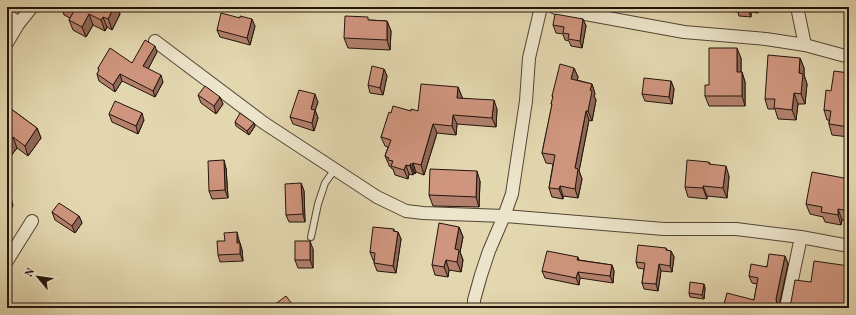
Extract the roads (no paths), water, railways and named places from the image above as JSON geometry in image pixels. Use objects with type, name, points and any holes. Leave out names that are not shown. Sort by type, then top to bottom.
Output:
[{"type":"street","points":[[7,43],[32,7]]},
{"type":"street","points":[[474,308],[474,300],[489,251],[512,194],[526,101],[529,58],[541,7]]},
{"type":"street","points":[[554,7],[558,9],[684,32],[766,39],[805,45],[849,57]]},
{"type":"street","points":[[797,7],[805,45]]},
{"type":"street","points":[[7,15],[20,23]]},
{"type":"street","points":[[155,41],[264,123],[377,197],[406,211],[504,216],[664,229],[736,229],[801,237],[849,246]]},
{"type":"street","points":[[7,261],[32,221]]},
{"type":"street","points":[[786,308],[801,237]]},
{"type":"lane","points":[[312,238],[318,204],[325,183],[335,169]]}]
